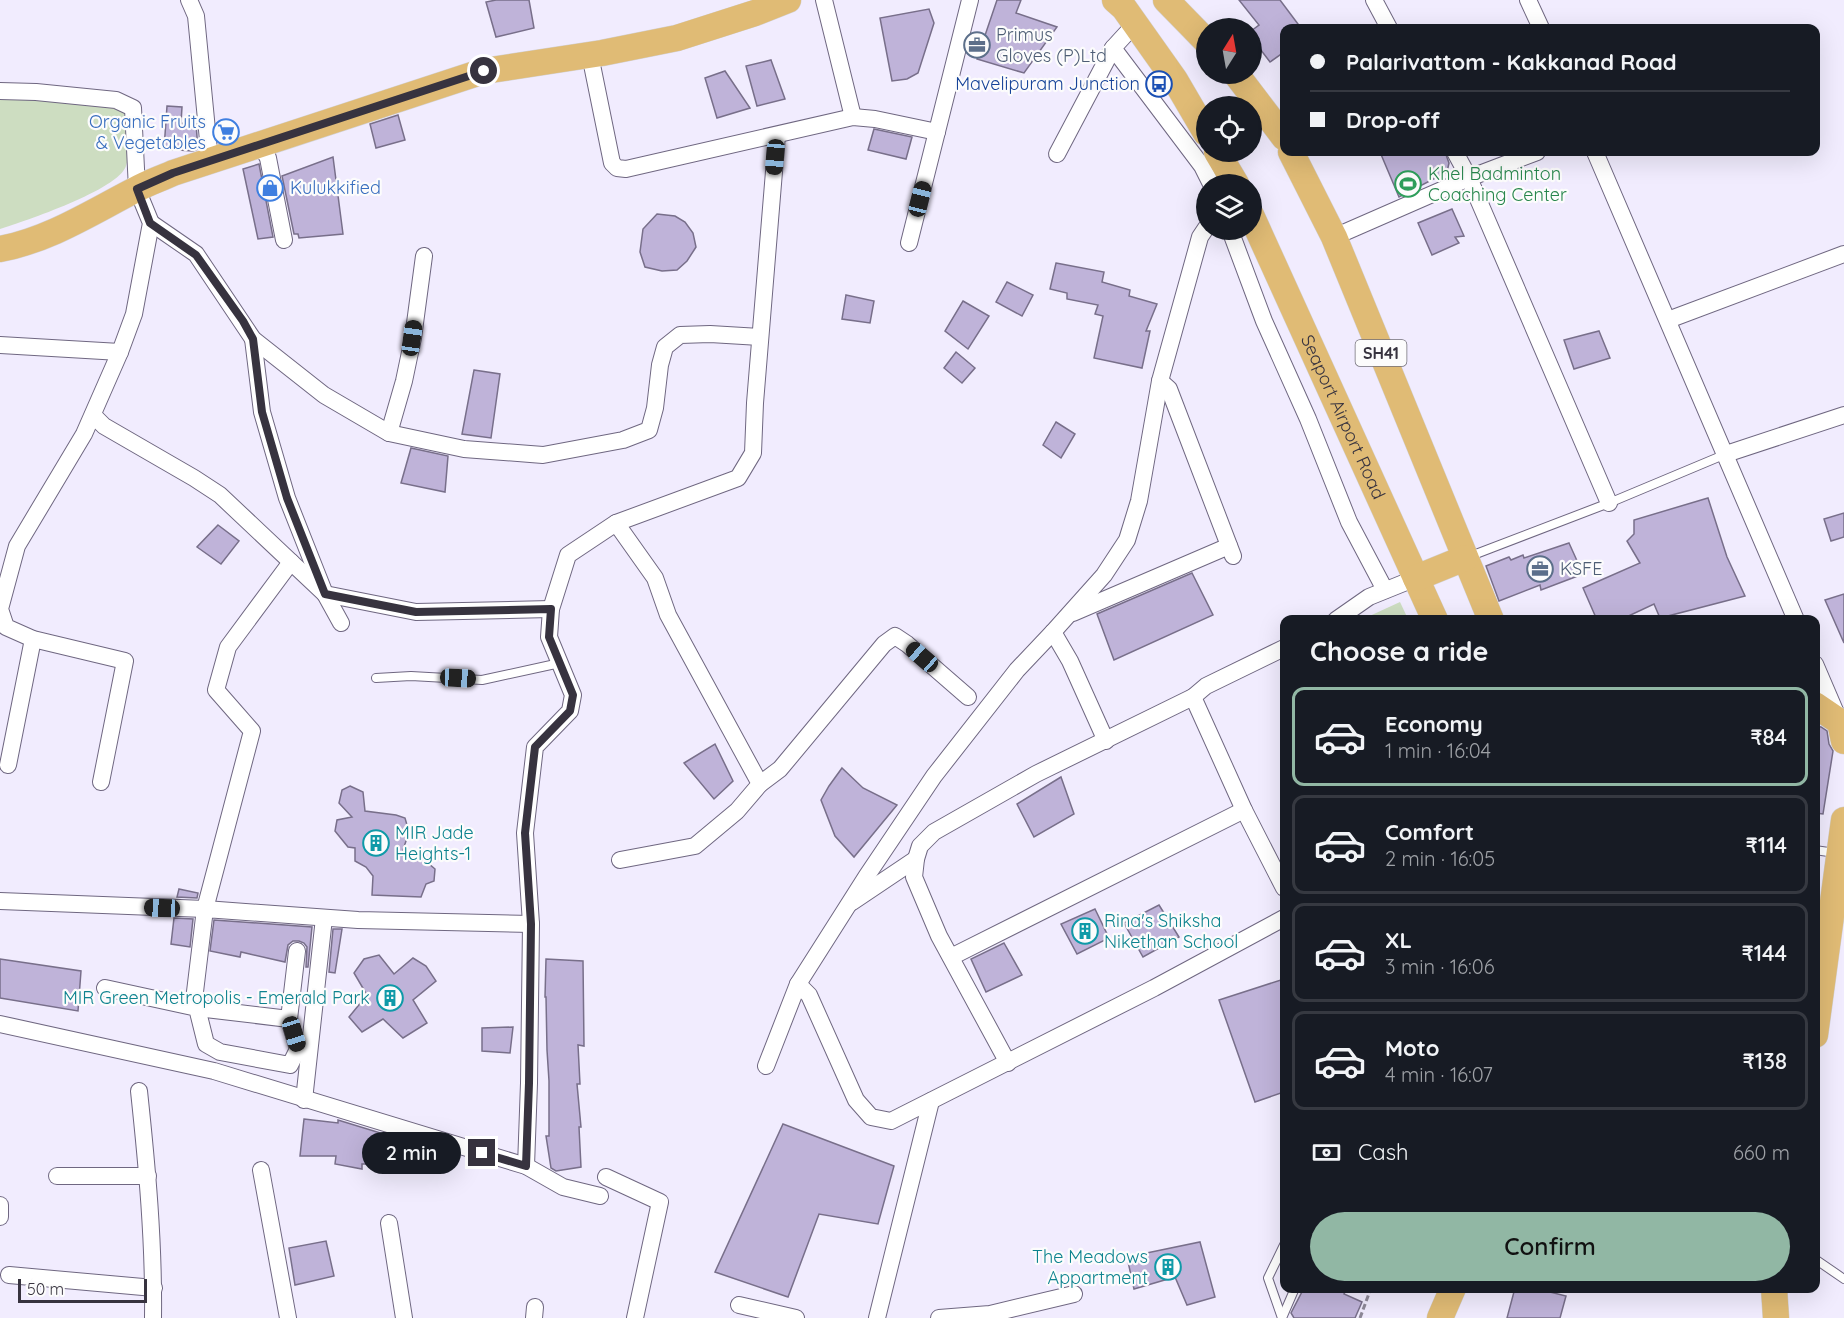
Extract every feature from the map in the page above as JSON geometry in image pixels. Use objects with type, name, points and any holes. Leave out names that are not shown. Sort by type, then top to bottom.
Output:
[{"type":"main road","points":[[0,249],[52,232],[173,173],[484,71],[590,55],[677,38],[788,0]]},
{"type":"main road","points":[[1115,0],[1136,24],[1175,80],[1196,116]]},
{"type":"main road","points":[[1166,0],[1196,31]]},
{"type":"main road","points":[[1244,84],[1280,132]]},
{"type":"main road","name":"SH41","points":[[1294,156],[1334,237],[1489,615]]},
{"type":"main road","name":"Seaport Airport Road","points":[[1262,239],[1433,615]]},
{"type":"main road","points":[[1416,578],[1465,558]]},
{"type":"main road","points":[[1820,709],[1843,729]]},
{"type":"main road","points":[[1820,959],[1827,852],[1844,820]]},
{"type":"main road","points":[[1440,1318],[1451,1293]]},
{"type":"main road","points":[[1774,1293],[1776,1318]]},
{"type":"street","points":[[189,0],[196,16],[210,161]]},
{"type":"street","points":[[824,0],[853,117]]},
{"type":"street","points":[[909,243],[970,0]]},
{"type":"street","points":[[1374,0],[1387,24]]},
{"type":"street","points":[[1528,0],[1539,24]]},
{"type":"street","points":[[1057,154],[1113,48],[1136,24]]},
{"type":"street","points":[[1113,48],[1206,174]]},
{"type":"street","points":[[590,55],[612,163],[617,168],[626,170],[853,117],[875,119],[937,132]]},
{"type":"street","points":[[0,90],[116,100],[133,108],[137,189],[150,223],[134,314],[120,352],[84,434],[17,546],[0,609],[3,629],[33,639],[125,661],[101,782]]},
{"type":"street","points":[[526,1166],[531,924],[525,833],[535,747],[570,711],[573,695],[549,637],[551,609],[568,555],[616,522],[738,478],[753,453],[777,135]]},
{"type":"street","points":[[260,144],[268,158],[284,240]]},
{"type":"street","points":[[1457,156],[1469,178],[1609,503]]},
{"type":"street","points":[[1334,237],[1469,178],[1527,156]]},
{"type":"street","points":[[1597,156],[1794,615]]},
{"type":"street","points":[[150,223],[196,255],[243,321],[253,339],[262,412],[287,498],[325,594],[341,623]]},
{"type":"street","points":[[766,1066],[798,984],[934,776],[1017,670],[1104,575],[1127,540],[1139,501],[1160,381],[1199,240]]},
{"type":"street","points":[[1234,240],[1264,321],[1308,419],[1349,522],[1385,590]]},
{"type":"street","points":[[1668,320],[1844,254]]},
{"type":"street","points":[[389,433],[404,381],[424,256]]},
{"type":"street","points":[[253,339],[324,395],[389,433],[464,449],[543,455],[623,440],[649,430],[665,347],[680,335],[760,337]]},
{"type":"street","points":[[0,345],[120,352]]},
{"type":"street","points":[[1067,616],[1231,551],[1169,389],[1160,381]]},
{"type":"street","points":[[93,415],[104,426],[220,495],[325,594],[416,612],[551,609]]},
{"type":"street","points":[[1725,454],[1844,415]]},
{"type":"street","points":[[616,522],[655,578],[668,615],[760,784]]},
{"type":"street","points":[[291,562],[228,647],[216,690],[252,731],[205,909],[194,1000],[206,1044],[220,1052],[290,1065],[298,1049],[289,1019],[297,951]]},
{"type":"street","points":[[1343,615],[1369,597],[1416,578]]},
{"type":"street","points":[[1053,632],[1070,661],[1106,741]]},
{"type":"street","points":[[620,860],[695,846],[737,811],[760,784],[780,769],[884,644],[895,636],[968,697]]},
{"type":"street","points":[[8,765],[33,639]]},
{"type":"street","points":[[1008,1063],[939,936],[914,877],[920,846],[934,832],[1036,774],[1194,697],[1206,686],[1280,650]]},
{"type":"street","points":[[1820,676],[1843,729]]},
{"type":"street","points":[[1194,697],[1244,810],[1280,880]]},
{"type":"street","points":[[951,957],[1244,810]]},
{"type":"street","points":[[849,903],[916,859]]},
{"type":"street","points":[[0,901],[205,909],[358,920],[531,924]]},
{"type":"street","points":[[304,1100],[324,918]]},
{"type":"street","points":[[798,984],[809,995],[856,1100],[871,1117],[891,1121],[1154,988],[1280,920]]},
{"type":"street","points":[[105,988],[197,1008],[289,1019]]},
{"type":"street","points":[[0,1024],[214,1071],[526,1166],[563,1187],[600,1196]]},
{"type":"street","points":[[139,1091],[148,1176],[153,1318]]},
{"type":"street","points":[[877,1318],[931,1101]]},
{"type":"street","points":[[261,1170],[288,1318]]},
{"type":"street","points":[[57,1176],[148,1176]]},
{"type":"street","points":[[606,1177],[660,1202],[635,1318]]},
{"type":"street","points":[[0,1205],[0,1217]]},
{"type":"street","points":[[389,1223],[404,1318]]},
{"type":"street","points":[[9,1275],[153,1288]]},
{"type":"street","points":[[939,1318],[1034,1311],[1074,1294]]},
{"type":"street","points":[[739,1305],[796,1318]]},
{"type":"lane","points":[[1465,558],[1609,503],[1725,454]]},
{"type":"lane","points":[[376,678],[411,676],[482,680],[560,663]]},
{"type":"lane","points":[[1280,1253],[1268,1278],[1282,1318]]},
{"type":"lane","points":[[1820,1262],[1844,1279]]},
{"type":"lane","points":[[1282,1318],[1292,1293]]},
{"type":"path","points":[[1360,1318],[1369,1293]]},
{"type":"green space","points":[[0,96],[114,104],[126,111],[129,146],[126,166],[106,185],[69,204],[0,229]]},
{"type":"green space","points":[[1400,602],[1406,615],[1372,615]]},
{"type":"building","points":[[529,0],[534,28],[496,37],[486,2]]},
{"type":"building","points":[[997,0],[1021,0],[1016,13],[1057,27],[1024,73],[977,59]]},
{"type":"building","points":[[1239,0],[1280,0],[1298,24],[1280,24],[1280,55],[1270,62],[1262,51],[1262,18],[1253,18]]},
{"type":"building","points":[[929,9],[934,23],[918,73],[907,79],[892,81],[880,18]]},
{"type":"building","points":[[771,60],[785,99],[757,106],[746,66]]},
{"type":"building","points":[[725,71],[750,108],[717,118],[705,78]]},
{"type":"building","points":[[167,106],[182,107],[181,123],[196,124],[198,149],[193,151],[164,149]]},
{"type":"building","points":[[398,115],[405,140],[376,148],[370,124]]},
{"type":"building","points":[[874,129],[912,137],[906,159],[868,150]]},
{"type":"building","name":"Khel Badminton Coaching Center","points":[[1382,156],[1446,156],[1449,163],[1447,172],[1399,197]]},
{"type":"building","points":[[333,157],[343,234],[299,238],[298,234],[294,234],[282,176]]},
{"type":"building","points":[[259,164],[273,237],[258,239],[243,169]]},
{"type":"building","points":[[1452,209],[1464,236],[1455,237],[1459,243],[1432,255],[1418,223]]},
{"type":"building","points":[[657,214],[675,216],[685,222],[693,233],[696,247],[687,261],[677,270],[662,271],[645,267],[640,252],[643,229]]},
{"type":"building","points":[[1056,263],[1104,272],[1102,282],[1130,290],[1129,296],[1157,304],[1146,331],[1150,331],[1142,368],[1094,358],[1103,316],[1095,314],[1098,305],[1067,299],[1067,293],[1050,289]]},
{"type":"building","points":[[1007,282],[1033,295],[1022,316],[996,302]]},
{"type":"building","points":[[846,295],[874,301],[870,323],[842,319]]},
{"type":"building","points":[[963,301],[989,316],[968,349],[945,331]]},
{"type":"building","points":[[1599,331],[1610,358],[1574,369],[1564,340]]},
{"type":"building","points":[[956,352],[975,368],[962,383],[944,368]]},
{"type":"building","points":[[474,370],[500,374],[491,438],[462,434]]},
{"type":"building","points":[[1056,422],[1075,434],[1061,458],[1043,445]]},
{"type":"building","points":[[411,448],[448,456],[445,492],[401,483]]},
{"type":"building","points":[[1708,498],[1727,557],[1745,596],[1672,615],[1659,615],[1654,604],[1631,615],[1595,615],[1583,588],[1640,563],[1627,541],[1634,534],[1634,520]]},
{"type":"building","points":[[1844,513],[1844,537],[1831,541],[1824,519]]},
{"type":"building","points":[[218,525],[239,541],[221,564],[197,547]]},
{"type":"building","points":[[1569,543],[1583,574],[1541,590],[1540,585],[1499,601],[1486,566],[1509,557],[1511,560],[1523,555],[1524,558]]},
{"type":"building","points":[[1192,573],[1213,615],[1114,660],[1097,614]]},
{"type":"building","points":[[1844,594],[1844,643],[1825,600]]},
{"type":"building","points":[[1820,727],[1827,731],[1829,744],[1833,751],[1823,814],[1820,814]]},
{"type":"building","points":[[715,744],[733,781],[714,799],[684,763]]},
{"type":"building","points":[[842,768],[863,788],[897,805],[854,857],[835,836],[821,800]]},
{"type":"building","points":[[1061,777],[1074,814],[1034,837],[1017,804]]},
{"type":"building","name":"MIR Jade Heights-1","points":[[350,786],[363,792],[365,811],[405,818],[409,832],[401,856],[422,858],[435,869],[434,881],[426,884],[421,897],[372,895],[373,876],[366,867],[355,861],[355,848],[348,847],[335,831],[337,820],[352,817],[339,803],[342,790]]},
{"type":"building","points":[[179,889],[198,893],[197,898],[177,897]]},
{"type":"building","points":[[1159,905],[1179,937],[1143,957],[1124,923]]},
{"type":"building","name":"Rina's Shiksha Nikethan School","points":[[1095,909],[1109,938],[1077,954],[1061,924]]},
{"type":"building","points":[[174,918],[193,919],[190,947],[171,944]]},
{"type":"building","points":[[214,920],[312,927],[308,967],[306,967],[307,947],[299,941],[293,941],[288,945],[285,962],[241,952],[240,957],[210,951]]},
{"type":"building","points":[[333,929],[342,929],[335,973],[329,972]]},
{"type":"building","points":[[1004,943],[1022,975],[986,992],[971,959]]},
{"type":"building","name":"MIR Green Metropolis - Emerald Park","points":[[379,955],[394,974],[413,958],[426,966],[436,981],[413,1000],[427,1023],[403,1038],[383,1019],[362,1032],[349,1017],[367,995],[354,973],[364,959]]},
{"type":"building","points":[[0,959],[81,971],[78,1011],[0,998]]},
{"type":"building","points":[[546,959],[583,961],[584,1046],[578,1045],[580,1084],[577,1084],[581,1127],[579,1127],[581,1167],[556,1171],[551,1168],[546,1136],[549,1136],[549,1081],[545,997]]},
{"type":"building","points":[[1280,980],[1280,1093],[1255,1102],[1219,1000]]},
{"type":"building","points":[[513,1027],[510,1053],[482,1051],[482,1028]]},
{"type":"building","points":[[304,1119],[338,1123],[338,1120],[400,1139],[395,1164],[362,1164],[362,1169],[335,1164],[336,1156],[300,1156]]},
{"type":"building","points":[[783,1124],[894,1166],[878,1224],[819,1214],[788,1297],[715,1272]]},
{"type":"building","points":[[326,1241],[334,1276],[295,1285],[289,1248]]},
{"type":"building","name":"The Meadows Appartment","points":[[1200,1242],[1215,1297],[1187,1305],[1175,1277],[1134,1289],[1127,1257]]},
{"type":"building","points":[[1301,1293],[1344,1293],[1362,1302],[1355,1318],[1294,1318],[1291,1313]]},
{"type":"building","points":[[1514,1293],[1554,1293],[1566,1296],[1560,1318],[1507,1318]]},
{"type":"place","name":"Primus Gloves (P)Ltd","points":[[977,45]]},
{"type":"place","name":"Mavelipuram Junction","points":[[1159,84]]},
{"type":"place","name":"Organic Fruits & Vegetables","points":[[226,132]]},
{"type":"place","name":"Khel Badminton Coaching Center","points":[[1408,184]]},
{"type":"place","name":"Kulukkified","points":[[270,188]]},
{"type":"place","name":"KSFE","points":[[1540,569]]},
{"type":"place","name":"MIR Jade Heights-1","points":[[376,843]]},
{"type":"place","name":"Rina's Shiksha Nikethan School","points":[[1085,931]]},
{"type":"place","name":"MIR Green Metropolis - Emerald Park","points":[[390,998]]},
{"type":"place","name":"The Meadows Appartment","points":[[1168,1267]]},
{"type":"route","points":[[482,1153],[526,1166],[531,924],[525,833],[535,747],[570,711],[573,695],[549,637],[551,609],[416,612],[325,594],[287,498],[262,412],[253,339],[243,321],[196,255],[150,223],[137,189],[173,173],[484,71]]}]
